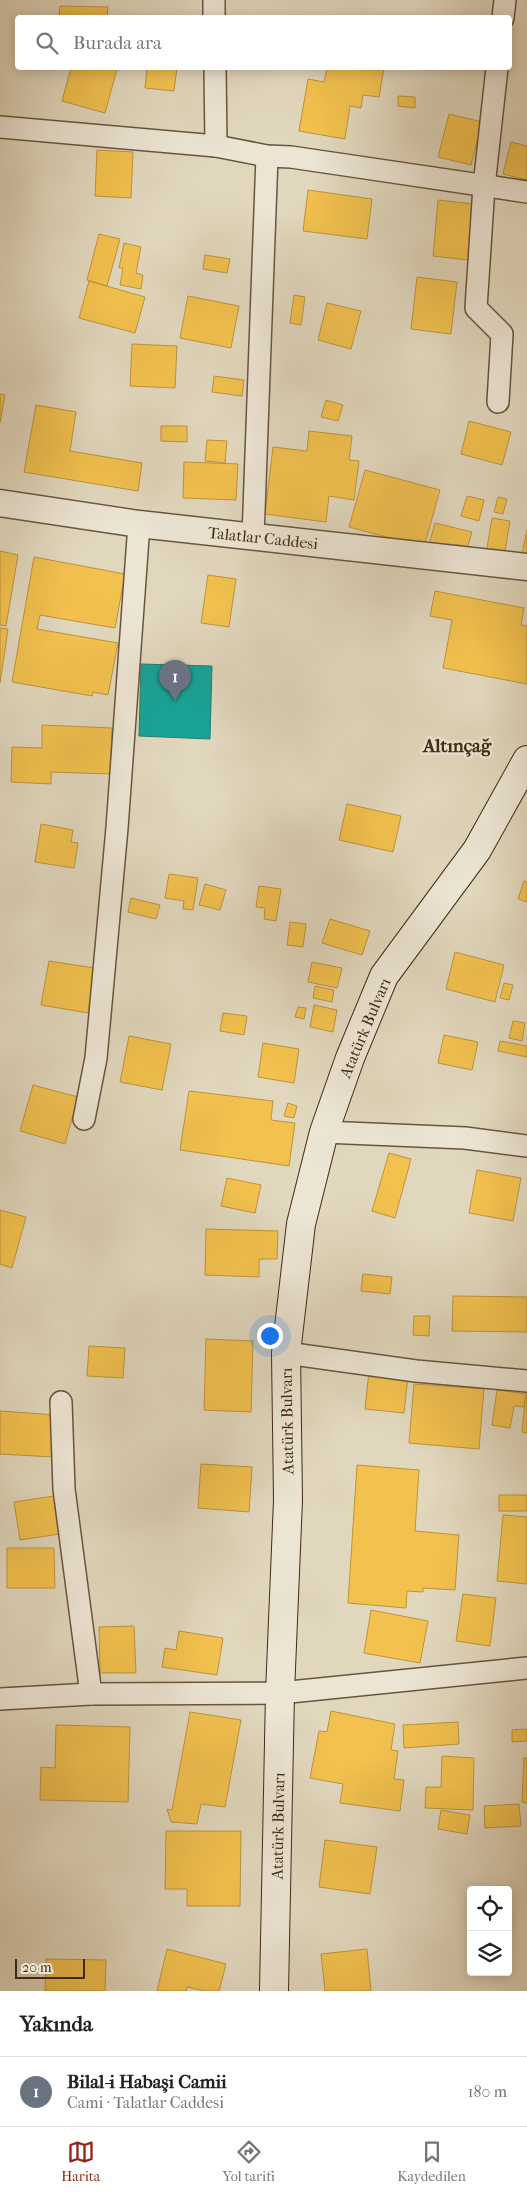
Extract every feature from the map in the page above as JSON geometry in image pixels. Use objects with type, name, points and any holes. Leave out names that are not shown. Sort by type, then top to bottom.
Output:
[{"type":"main road","name":"Atatürk Bulvarı","points":[[274,1991],[280,1693],[288,1500],[286,1353],[301,1224],[324,1132],[350,1058],[384,976],[477,850],[527,760]]},
{"type":"street","points":[[214,0],[214,15]]},
{"type":"street","points":[[503,15],[505,0]]},
{"type":"street","points":[[215,70],[216,146]]},
{"type":"street","points":[[497,70],[484,186],[476,308],[502,334],[498,402]]},
{"type":"street","points":[[0,126],[216,146],[267,156],[291,157],[527,192]]},
{"type":"street","points":[[253,537],[267,156]]},
{"type":"street","name":"Talatlar Caddesi","points":[[0,504],[139,524],[527,567]]},
{"type":"street","points":[[84,1119],[96,1058],[117,828],[139,524]]},
{"type":"street","points":[[324,1132],[465,1138],[527,1146]]},
{"type":"street","points":[[286,1353],[416,1371],[527,1381]]},
{"type":"street","points":[[61,1402],[64,1489],[91,1694]]},
{"type":"street","points":[[0,1699],[91,1694],[280,1693],[527,1668]]},
{"type":"building: Konut","points":[[60,6],[108,7],[107,15],[59,15]]},
{"type":"building: Konut","points":[[70,70],[117,70],[105,113],[62,101]]},
{"type":"building: Konut","points":[[147,70],[177,70],[174,91],[145,88]]},
{"type":"building: Konut","points":[[327,70],[384,70],[379,97],[363,95],[361,108],[350,106],[345,139],[299,131],[308,79],[324,82]]},
{"type":"building: Konut","points":[[398,96],[415,97],[415,108],[398,106]]},
{"type":"building: Konut","points":[[449,114],[482,122],[471,165],[438,157]]},
{"type":"building: Konut","points":[[511,142],[527,146],[527,180],[503,174]]},
{"type":"building: Konut","points":[[97,150],[133,152],[131,198],[95,196]]},
{"type":"building: Konut","points":[[308,190],[372,199],[367,239],[303,231]]},
{"type":"building: Konut","points":[[438,200],[474,204],[468,260],[433,256]]},
{"type":"building: Konut","points":[[99,234],[120,239],[107,286],[87,280]]},
{"type":"building: Konut","points":[[124,243],[141,247],[136,273],[143,275],[141,289],[120,285],[123,268],[119,268]]},
{"type":"building: Konut","points":[[205,255],[230,259],[227,273],[203,269]]},
{"type":"building: Konut","points":[[417,277],[457,282],[451,334],[411,329]]},
{"type":"building: Konut","points":[[89,281],[145,297],[135,333],[79,318]]},
{"type":"building: Konut","points":[[294,295],[305,297],[301,325],[290,323]]},
{"type":"building: Konut","points":[[188,296],[239,306],[231,348],[180,338]]},
{"type":"building: Konut","points":[[327,303],[361,311],[351,349],[318,340]]},
{"type":"building: Konut","points":[[132,344],[177,346],[175,388],[130,386]]},
{"type":"building: Konut","points":[[214,376],[244,380],[242,396],[212,392]]},
{"type":"building: Konut","points":[[0,394],[5,395],[0,423]]},
{"type":"building: Konut","points":[[326,400],[343,405],[338,421],[321,417]]},
{"type":"building: Konut","points":[[36,405],[76,412],[70,451],[142,463],[138,491],[24,472]]},
{"type":"building: Konut","points":[[469,421],[511,432],[502,465],[461,454]]},
{"type":"building: Konut","points":[[161,426],[187,426],[187,442],[161,441]]},
{"type":"building: Konut","points":[[309,431],[352,436],[349,460],[359,461],[354,500],[329,496],[326,522],[265,514],[273,447],[307,451]]},
{"type":"building: Konut","points":[[207,440],[227,441],[225,463],[205,461]]},
{"type":"building: Konut","points":[[184,462],[238,464],[236,500],[183,498]]},
{"type":"building: Konut","points":[[365,470],[440,490],[424,547],[349,527]]},
{"type":"building: Konut","points":[[467,496],[484,500],[479,521],[461,516]]},
{"type":"building: Konut","points":[[498,497],[507,499],[503,514],[494,512]]},
{"type":"building: Konut","points":[[492,518],[510,521],[504,557],[486,554]]},
{"type":"building: Konut","points":[[435,523],[472,532],[467,548],[456,544],[454,552],[429,545]]},
{"type":"building: Konut","points":[[527,530],[527,559],[521,558]]},
{"type":"building: Konut","points":[[0,551],[18,555],[6,626],[0,625]]},
{"type":"building: Konut","points":[[34,557],[125,574],[115,628],[40,615],[37,629],[118,643],[108,695],[93,692],[92,696],[12,682]]},
{"type":"building: Konut","points":[[208,575],[236,579],[229,627],[201,623]]},
{"type":"building: Konut","points":[[435,591],[524,608],[521,625],[527,626],[527,684],[443,668],[452,620],[430,616]]},
{"type":"building: Konut","points":[[0,628],[8,629],[0,683]]},
{"type":"building: Konut","points":[[42,725],[112,728],[110,774],[51,772],[51,784],[11,782],[12,747],[42,748]]},
{"type":"building: Konut","points":[[347,804],[401,816],[393,852],[339,840]]},
{"type":"building: Konut","points":[[41,824],[73,830],[71,842],[78,843],[74,868],[35,862]]},
{"type":"building: Konut","points":[[169,874],[198,878],[193,910],[183,909],[184,901],[165,898]]},
{"type":"building: Konut","points":[[524,881],[527,882],[527,902],[518,899]]},
{"type":"building: Konut","points":[[205,884],[226,890],[220,910],[199,905]]},
{"type":"building: Konut","points":[[259,886],[281,889],[276,921],[264,919],[265,908],[256,907]]},
{"type":"building: Konut","points":[[131,898],[160,905],[156,919],[128,912]]},
{"type":"building: Konut","points":[[330,919],[370,931],[362,955],[322,943]]},
{"type":"building: Konut","points":[[290,922],[306,924],[303,947],[287,945]]},
{"type":"building: Konut","points":[[455,952],[504,965],[495,1002],[446,989]]},
{"type":"building: Konut","points":[[49,961],[95,968],[88,1013],[41,1005]]},
{"type":"building: Konut","points":[[312,962],[342,968],[337,988],[308,982]]},
{"type":"building: Konut","points":[[504,983],[513,985],[509,1000],[500,998]]},
{"type":"building: Konut","points":[[315,986],[334,990],[332,1002],[313,998]]},
{"type":"building: Konut","points":[[314,1005],[337,1010],[333,1032],[310,1027]]},
{"type":"building: Konut","points":[[298,1007],[306,1008],[304,1019],[295,1017]]},
{"type":"building: Konut","points":[[223,1013],[247,1016],[244,1035],[220,1031]]},
{"type":"building: Konut","points":[[513,1021],[525,1023],[522,1041],[509,1038]]},
{"type":"building: Konut","points":[[444,1035],[478,1042],[472,1070],[438,1063]]},
{"type":"building: Konut","points":[[129,1036],[171,1044],[162,1090],[120,1082]]},
{"type":"building: Konut","points":[[500,1041],[527,1046],[527,1057],[498,1051]]},
{"type":"building: Konut","points":[[263,1043],[299,1049],[294,1083],[258,1077]]},
{"type":"building: Konut","points":[[33,1085],[78,1097],[65,1144],[20,1131]]},
{"type":"building: Konut","points":[[189,1091],[273,1101],[271,1120],[295,1123],[289,1166],[180,1150]]},
{"type":"building: Konut","points":[[288,1103],[297,1106],[294,1118],[284,1116]]},
{"type":"building: Konut","points":[[389,1153],[411,1159],[395,1218],[372,1211]]},
{"type":"building: Konut","points":[[477,1170],[521,1178],[513,1221],[469,1213]]},
{"type":"building: Konut","points":[[227,1178],[261,1185],[255,1213],[221,1206]]},
{"type":"building: Konut","points":[[0,1210],[26,1217],[12,1268],[0,1264]]},
{"type":"building: Konut","points":[[206,1229],[278,1231],[277,1259],[259,1259],[259,1277],[205,1275]]},
{"type":"building: Konut","points":[[363,1274],[392,1277],[390,1294],[361,1291]]},
{"type":"building: Konut","points":[[453,1296],[527,1297],[527,1332],[452,1331]]},
{"type":"building: Konut","points":[[414,1316],[430,1316],[429,1336],[413,1335]]},
{"type":"building: Konut","points":[[206,1339],[253,1341],[251,1412],[204,1410]]},
{"type":"building: Konut","points":[[89,1346],[125,1348],[123,1378],[87,1376]]},
{"type":"building: Konut","points":[[369,1371],[408,1376],[404,1413],[365,1409]]},
{"type":"building: Konut","points":[[414,1384],[484,1389],[479,1449],[409,1443]]},
{"type":"building: Konut","points":[[497,1390],[526,1394],[524,1407],[514,1406],[510,1428],[492,1425]]},
{"type":"building: Konut","points":[[527,1391],[527,1433],[522,1432]]},
{"type":"building: Konut","points":[[0,1411],[56,1415],[53,1457],[0,1454]]},
{"type":"building: Konut","points":[[201,1464],[252,1467],[249,1512],[198,1508]]},
{"type":"building: Konut","points":[[357,1465],[419,1470],[415,1531],[459,1535],[455,1590],[423,1588],[423,1592],[407,1591],[406,1608],[348,1603]]},
{"type":"building: Konut","points":[[499,1495],[527,1495],[527,1511],[499,1511]]},
{"type":"building: Konut","points":[[54,1496],[60,1534],[20,1540],[14,1502]]},
{"type":"building: Konut","points":[[503,1515],[527,1517],[527,1584],[497,1581]]},
{"type":"building: Konut","points":[[7,1548],[54,1548],[55,1588],[7,1588]]},
{"type":"building: Konut","points":[[463,1594],[496,1598],[490,1646],[456,1641]]},
{"type":"building: Konut","points":[[371,1610],[428,1621],[420,1663],[364,1653]]},
{"type":"building: Konut","points":[[134,1626],[136,1673],[100,1673],[99,1627]]},
{"type":"building: Konut","points":[[179,1631],[223,1638],[217,1675],[162,1667],[165,1648],[176,1650]]},
{"type":"building: Konut","points":[[331,1711],[395,1724],[391,1750],[398,1751],[394,1779],[404,1780],[400,1811],[340,1803],[343,1784],[310,1778],[319,1731],[327,1732]]},
{"type":"building: Konut","points":[[190,1712],[241,1720],[225,1807],[201,1804],[197,1824],[171,1822],[167,1809],[172,1810]]},
{"type":"building: Konut","points":[[458,1722],[459,1744],[404,1748],[403,1725]]},
{"type":"building: Konut","points":[[56,1725],[130,1727],[128,1802],[40,1800],[41,1767],[55,1768]]},
{"type":"building: Konut","points":[[527,1729],[527,1741],[512,1742],[512,1730]]},
{"type":"building: Konut","points":[[442,1756],[474,1758],[473,1810],[425,1808],[426,1787],[441,1787]]},
{"type":"building: Konut","points":[[524,1758],[527,1758],[527,1803],[522,1802]]},
{"type":"building: Konut","points":[[519,1804],[521,1826],[485,1828],[484,1806]]},
{"type":"building: Konut","points":[[441,1810],[470,1815],[467,1834],[438,1829]]},
{"type":"building: Konut","points":[[166,1831],[241,1831],[240,1906],[187,1906],[187,1889],[165,1889]]},
{"type":"building: Konut","points":[[325,1840],[377,1847],[370,1894],[319,1887]]},
{"type":"building: Konut","points":[[167,1949],[226,1964],[219,1991],[205,1991],[187,1987],[186,1991],[157,1991]]},
{"type":"building: Konut","points":[[367,1949],[371,1991],[325,1991],[321,1954]]},
{"type":"building: Konut","points":[[46,1959],[106,1960],[105,1991],[45,1991]]},
{"type":"building: Kamu","points":[[141,664],[212,666],[210,739],[139,736]]},
{"type":"place","name":"Bilal-i Habaşi Camii","points":[[175,701]]},
{"type":"district","name":"Altınçağ","points":[[457,746]]}]
